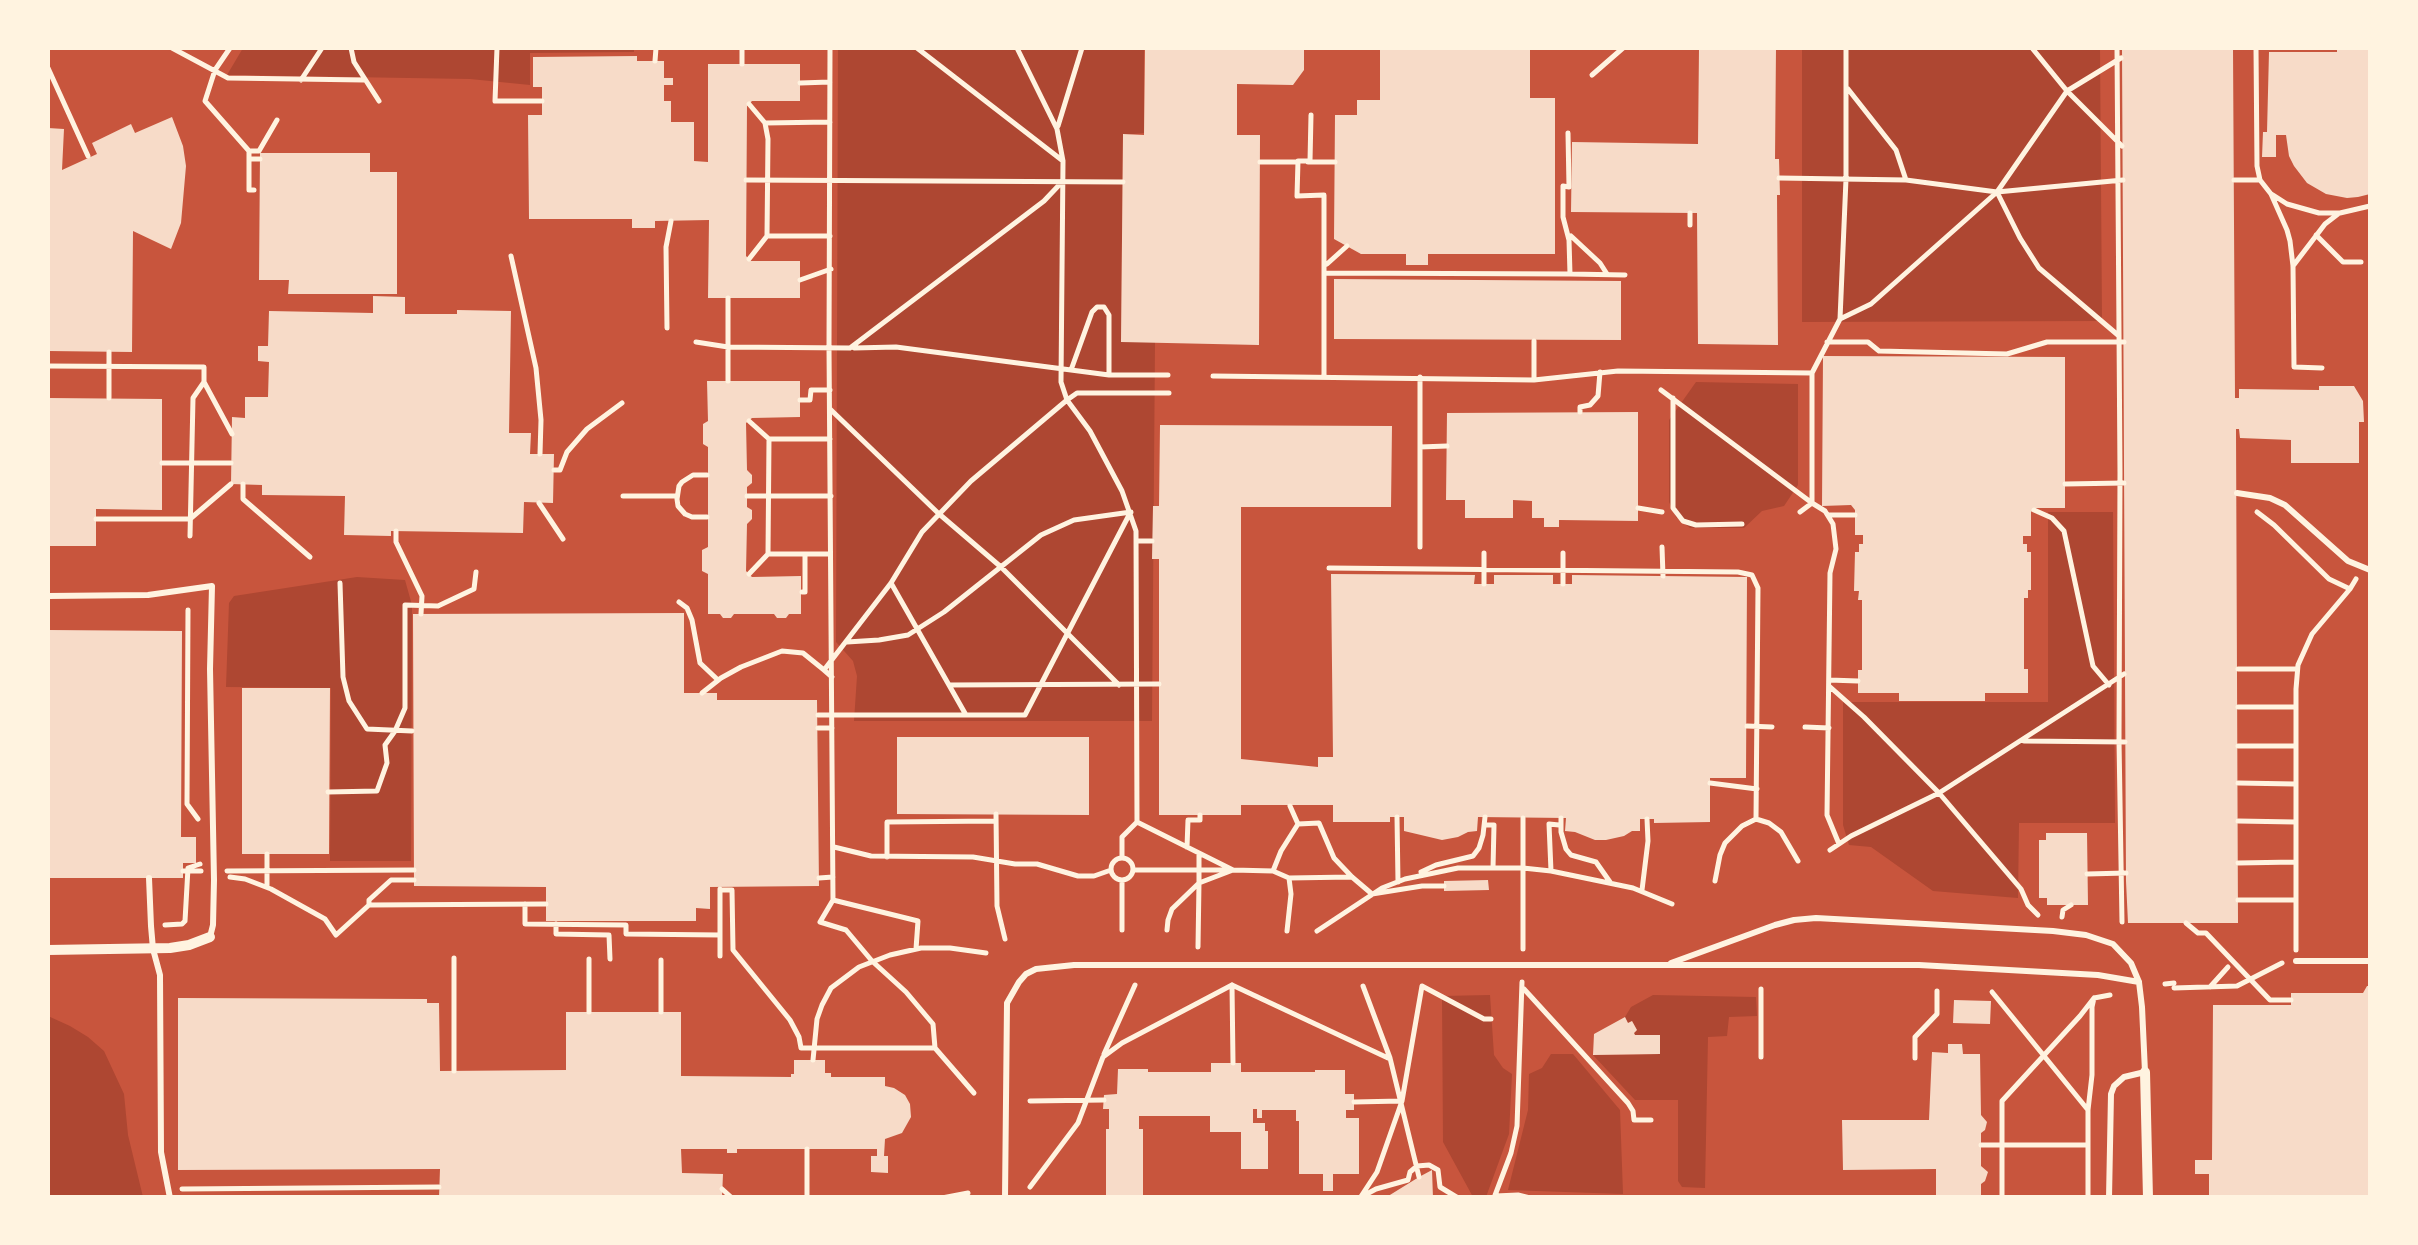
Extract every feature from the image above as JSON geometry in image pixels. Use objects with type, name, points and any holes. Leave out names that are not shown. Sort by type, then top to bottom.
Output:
[{"type":"street","points":[[48,950],[153,950],[189,945],[210,937]]},
{"type":"street","points":[[2144,1072],[2148,1198]]},
{"type":"lane","points":[[2237,494],[2270,498],[2285,506],[2336,552],[2366,569]]},
{"type":"lane","points":[[48,596],[148,595],[212,586],[214,880],[210,937]]},
{"type":"lane","points":[[150,878],[153,950],[160,975],[161,1152],[169,1193]]},
{"type":"lane","points":[[1666,966],[1794,920],[1816,918],[2053,931],[2086,934],[2113,944],[2131,963],[2139,982],[2144,1072],[2114,1086],[2109,1198]]},
{"type":"lane","points":[[2296,961],[2370,961]]},
{"type":"lane","points":[[1006,1198],[1007,1003],[1018,982],[1036,969],[1074,965],[1973,967],[2098,975],[2139,982]]},
{"type":"path","points":[[172,48],[239,80],[364,80]]},
{"type":"path","points":[[230,48],[215,70],[204,101],[249,151],[250,190],[254,190]]},
{"type":"path","points":[[301,80],[322,48]]},
{"type":"path","points":[[350,48],[354,62],[379,101]]},
{"type":"path","points":[[497,48],[495,100],[542,101]]},
{"type":"path","points":[[655,61],[656,48]]},
{"type":"path","points":[[742,48],[742,64]]},
{"type":"path","points":[[830,48],[833,900],[820,922],[846,930],[906,992],[933,1024],[935,1048],[974,1092]]},
{"type":"path","points":[[917,48],[1063,162]]},
{"type":"path","points":[[1018,48],[1057,128],[1063,162],[1061,382],[1067,400],[1090,430],[1131,512],[1136,541],[1137,822],[1122,838],[1122,858]]},
{"type":"path","points":[[1057,128],[1082,48]]},
{"type":"path","points":[[1592,74],[1623,48]]},
{"type":"path","points":[[1812,503],[1812,373],[1840,320],[1846,48]]},
{"type":"path","points":[[2032,48],[2066,92],[2120,143]]},
{"type":"path","points":[[2117,48],[2122,922]]},
{"type":"path","points":[[2256,48],[2257,166],[2260,180],[2271,194],[2287,230],[2293,266],[2294,367],[2322,368]]},
{"type":"path","points":[[1840,320],[1871,304],[1997,192],[2066,92],[2120,59]]},
{"type":"path","points":[[48,68],[88,156]]},
{"type":"path","points":[[800,83],[830,82]]},
{"type":"path","points":[[1846,87],[1896,150],[1906,180]]},
{"type":"path","points":[[749,259],[766,236],[768,180],[765,123],[750,104]]},
{"type":"path","points":[[1311,115],[1310,160],[1298,160],[1298,196],[1324,195],[1324,376]]},
{"type":"path","points":[[249,151],[259,151],[277,120]]},
{"type":"path","points":[[765,123],[830,122]]},
{"type":"path","points":[[1568,132],[1568,186],[1563,186],[1563,218],[1570,274]]},
{"type":"path","points":[[249,159],[260,159]]},
{"type":"path","points":[[1260,162],[1335,162]]},
{"type":"path","points":[[1780,178],[1906,180],[1997,192],[2120,179]]},
{"type":"path","points":[[746,180],[1122,182]]},
{"type":"path","points":[[2234,180],[2260,180]]},
{"type":"path","points":[[850,348],[1044,201],[1063,181]]},
{"type":"path","points":[[1997,192],[2039,268],[2119,338]]},
{"type":"path","points":[[2271,194],[2304,210],[2329,214],[2370,206]]},
{"type":"path","points":[[1690,213],[1690,225]]},
{"type":"path","points":[[2293,266],[2325,224],[2340,213]]},
{"type":"path","points":[[666,328],[666,247],[671,221]]},
{"type":"path","points":[[1568,234],[1607,274]]},
{"type":"path","points":[[2316,235],[2344,262],[2361,262]]},
{"type":"path","points":[[766,236],[830,236]]},
{"type":"path","points":[[1325,269],[1347,246]]},
{"type":"path","points":[[511,256],[536,368],[540,454]]},
{"type":"path","points":[[800,280],[830,269]]},
{"type":"path","points":[[1325,269],[1626,274]]},
{"type":"path","points":[[728,298],[728,381]]},
{"type":"path","points":[[1071,370],[1092,312],[1104,307],[1109,315],[1109,376]]},
{"type":"path","points":[[1828,342],[1868,342],[1880,351],[2007,354],[2047,342],[2119,338]]},
{"type":"path","points":[[1534,341],[1534,380]]},
{"type":"path","points":[[696,342],[728,347],[896,348],[1109,376],[1168,376]]},
{"type":"path","points":[[109,352],[109,398]]},
{"type":"path","points":[[48,366],[204,367],[204,382],[232,434]]},
{"type":"path","points":[[1213,376],[1534,380],[1600,372],[1812,373]]},
{"type":"path","points":[[1580,412],[1598,396],[1600,372]]},
{"type":"path","points":[[1420,377],[1420,546]]},
{"type":"path","points":[[190,536],[192,398],[204,382]]},
{"type":"path","points":[[800,400],[810,400],[811,390],[830,390]]},
{"type":"path","points":[[1662,390],[1829,515],[1833,524],[1836,550],[1830,573],[1828,815],[1838,844]]},
{"type":"path","points":[[824,670],[891,583],[938,513],[1067,400],[1077,393],[1169,393]]},
{"type":"path","points":[[1673,398],[1672,508],[1683,521],[1696,525],[1742,524]]},
{"type":"path","points":[[554,470],[560,470],[567,452],[586,429],[622,404]]},
{"type":"path","points":[[830,409],[938,513],[1001,567],[1119,685]]},
{"type":"path","points":[[749,421],[769,439],[830,439]]},
{"type":"path","points":[[749,574],[768,554],[769,439]]},
{"type":"path","points":[[1420,447],[1447,446]]},
{"type":"path","points":[[162,463],[231,464]]},
{"type":"path","points":[[708,476],[688,478],[678,486],[677,496],[678,506],[686,514],[708,517]]},
{"type":"path","points":[[2065,484],[2124,483]]},
{"type":"path","points":[[96,518],[190,520],[230,484]]},
{"type":"path","points":[[243,484],[243,499],[310,557]]},
{"type":"path","points":[[2237,494],[2313,565],[2350,589]]},
{"type":"path","points":[[623,496],[677,496]]},
{"type":"path","points":[[747,496],[830,496]]},
{"type":"path","points":[[538,502],[563,539]]},
{"type":"path","points":[[1800,512],[1812,503]]},
{"type":"path","points":[[1638,508],[1662,512]]},
{"type":"path","points":[[2034,510],[2052,518],[2064,531],[2093,666],[2109,685]]},
{"type":"path","points":[[847,642],[893,638],[918,630],[1057,527],[1074,520],[1131,512]]},
{"type":"path","points":[[818,715],[1025,715],[1131,512]]},
{"type":"path","points":[[1829,515],[1855,515]]},
{"type":"path","points":[[396,530],[396,542],[422,596],[421,614]]},
{"type":"path","points":[[1136,541],[1152,541]]},
{"type":"path","points":[[1662,548],[1663,574]]},
{"type":"path","points":[[1484,553],[1484,584]]},
{"type":"path","points":[[1563,553],[1563,584]]},
{"type":"path","points":[[768,554],[831,554]]},
{"type":"path","points":[[802,592],[804,554]]},
{"type":"path","points":[[1329,568],[1746,572],[1756,580],[1758,588],[1756,820]]},
{"type":"path","points":[[2165,984],[2237,986],[2282,963],[2296,961],[2297,669],[2312,634],[2366,569]]},
{"type":"path","points":[[328,792],[377,792],[388,764],[385,745],[406,708],[406,605],[438,606],[474,588],[476,572]]},
{"type":"path","points":[[340,583],[343,676],[349,701],[367,729],[412,731]]},
{"type":"path","points":[[891,583],[966,715]]},
{"type":"path","points":[[679,602],[692,620],[700,662],[718,680]]},
{"type":"path","points":[[188,610],[187,804],[201,823]]},
{"type":"path","points":[[702,694],[754,660],[782,651],[802,653],[832,678]]},
{"type":"path","points":[[2238,669],[2297,669]]},
{"type":"path","points":[[1830,850],[1939,793],[2122,676]]},
{"type":"path","points":[[1829,683],[1858,681]]},
{"type":"path","points":[[1829,683],[1939,793],[2053,931]]},
{"type":"path","points":[[950,685],[1159,684]]},
{"type":"path","points":[[2238,707],[2296,708]]},
{"type":"path","points":[[1747,726],[1772,727]]},
{"type":"path","points":[[1805,727],[1829,728]]},
{"type":"path","points":[[818,728],[832,728]]},
{"type":"path","points":[[2022,741],[2122,741]]},
{"type":"path","points":[[2238,746],[2296,746]]},
{"type":"path","points":[[1710,783],[1757,789]]},
{"type":"path","points":[[2238,783],[2296,784]]},
{"type":"path","points":[[1290,806],[1298,824]]},
{"type":"path","points":[[1187,846],[1188,820],[1200,820],[1200,815]]},
{"type":"path","points":[[1397,817],[1398,882]]},
{"type":"path","points":[[887,857],[887,822],[996,818],[996,906],[1005,939]]},
{"type":"path","points":[[1523,949],[1524,818]]},
{"type":"path","points":[[1642,890],[1647,818]]},
{"type":"path","points":[[1716,881],[1725,843],[1742,826],[1756,820],[1782,832],[1798,861]]},
{"type":"path","points":[[1316,931],[1372,894],[1436,865],[1473,856],[1479,848],[1485,821],[1494,825],[1493,868]]},
{"type":"path","points":[[1137,822],[1233,870]]},
{"type":"path","points":[[1551,871],[1550,824],[1561,822],[1566,850],[1596,862],[1610,882]]},
{"type":"path","points":[[2238,822],[2295,822]]},
{"type":"path","points":[[1273,871],[1298,824]]},
{"type":"path","points":[[1298,824],[1319,824],[1334,858],[1372,894],[1444,886]]},
{"type":"path","points":[[833,846],[871,856],[973,857],[1048,866],[1078,876],[1111,870]]},
{"type":"path","points":[[165,925],[185,921],[188,868],[200,864],[200,850]]},
{"type":"path","points":[[1198,946],[1199,853]]},
{"type":"path","points":[[266,854],[266,887]]},
{"type":"path","points":[[1122,858],[1131,861],[1133,870],[1129,878],[1122,880],[1115,878],[1111,870],[1114,861],[1122,858]]},
{"type":"path","points":[[2238,862],[2296,862]]},
{"type":"path","points":[[1409,878],[1458,868],[1523,868],[1610,882],[1642,890],[1672,904]]},
{"type":"path","points":[[221,871],[414,870]]},
{"type":"path","points":[[1133,870],[1273,871],[1289,878],[1352,878]]},
{"type":"path","points":[[1167,930],[1172,909],[1199,883],[1233,870]]},
{"type":"path","points":[[183,871],[202,871]]},
{"type":"path","points":[[2088,874],[2126,873]]},
{"type":"path","points":[[228,877],[266,887],[325,919],[336,936],[391,880],[414,880]]},
{"type":"path","points":[[819,878],[833,878]]},
{"type":"path","points":[[1287,931],[1289,878]]},
{"type":"path","points":[[1122,880],[1122,930]]},
{"type":"path","points":[[720,956],[720,888],[732,890],[733,950],[790,1020],[801,1048],[935,1048]]},
{"type":"path","points":[[833,900],[918,920],[916,950]]},
{"type":"path","points":[[2238,900],[2296,900]]},
{"type":"path","points":[[525,904],[525,924],[626,925],[626,934],[720,934]]},
{"type":"path","points":[[369,905],[546,904]]},
{"type":"path","points":[[2186,923],[2198,933],[2206,933],[2270,1000],[2292,1000]]},
{"type":"path","points":[[556,924],[556,934],[610,935],[610,959]]},
{"type":"path","points":[[813,1060],[817,1019],[831,988],[843,978],[872,961],[916,950],[950,948],[986,953]]},
{"type":"path","points":[[454,958],[454,1071]]},
{"type":"path","points":[[589,959],[589,1012]]},
{"type":"path","points":[[660,960],[660,1012]]},
{"type":"path","points":[[2208,988],[2228,967]]},
{"type":"path","points":[[1530,1198],[1495,1197],[1512,1153],[1517,1126],[1522,984],[1628,1103],[1634,1120],[1651,1120]]},
{"type":"path","points":[[1030,1187],[1078,1123],[1135,985]]},
{"type":"path","points":[[1103,1057],[1232,985]]},
{"type":"path","points":[[1232,985],[1390,1058]]},
{"type":"path","points":[[1232,985],[1233,1064]]},
{"type":"path","points":[[1363,986],[1390,1058],[1420,1177]]},
{"type":"path","points":[[1458,1198],[1440,1187],[1440,1175],[1434,1166],[1417,1166],[1408,1180],[1360,1198],[1377,1172],[1402,1101],[1422,986],[1490,1019]]},
{"type":"path","points":[[1761,989],[1761,1057]]},
{"type":"path","points":[[1914,1058],[1915,1037],[1936,1014],[1937,991]]},
{"type":"path","points":[[1992,992],[2088,1110]]},
{"type":"path","points":[[2002,1198],[2002,1101],[2094,998],[2110,996]]},
{"type":"path","points":[[2088,1198],[2094,998]]},
{"type":"path","points":[[1030,1101],[1104,1100]]},
{"type":"path","points":[[1354,1102],[1402,1101]]},
{"type":"path","points":[[1981,1145],[2088,1145]]},
{"type":"path","points":[[807,1149],[807,1198]]},
{"type":"path","points":[[169,1193],[439,1187]]},
{"type":"path","points":[[722,1189],[732,1198]]},
{"type":"path","points":[[942,1198],[968,1194]]},
{"type":"path","points":[[1136,1198],[1221,1198]]},
{"type":"shaded area","points":[[243,48],[634,48],[634,52],[530,53],[530,85],[470,79],[227,75]]},
{"type":"shaded area","points":[[838,48],[1144,48],[1144,133],[1123,135],[1121,341],[1155,342],[1152,721],[854,721],[857,676],[853,661],[836,642]]},
{"type":"shaded area","points":[[1802,48],[2100,48],[2102,321],[1802,322]]},
{"type":"shaded area","points":[[1696,382],[1798,384],[1798,485],[1784,506],[1762,511],[1744,528],[1690,528],[1676,517],[1669,502],[1669,420]]},
{"type":"shaded area","points":[[2048,512],[2113,512],[2115,823],[2019,823],[2018,898],[1933,891],[1871,847],[1849,845],[1843,825],[1843,702],[2048,702]]},
{"type":"shaded area","points":[[357,577],[405,580],[412,605],[411,861],[330,861],[331,688],[226,687],[229,603],[234,596]]},
{"type":"shaded area","points":[[1490,995],[1494,1055],[1512,1074],[1509,1134],[1486,1197],[1473,1197],[1443,1142],[1442,996]]},
{"type":"shaded area","points":[[1653,995],[1756,997],[1757,1016],[1729,1017],[1727,1036],[1708,1037],[1705,1188],[1682,1187],[1678,1181],[1678,1100],[1635,1100],[1593,1055],[1660,1054],[1660,1036],[1635,1035],[1637,1030],[1632,1021],[1628,1023],[1625,1017],[1631,1007]]},
{"type":"shaded area","points":[[48,1016],[88,1037],[104,1051],[124,1094],[128,1135],[143,1197],[48,1197]]},
{"type":"shaded area","points":[[1551,1054],[1573,1054],[1620,1110],[1623,1194],[1508,1190],[1528,1110],[1529,1074],[1542,1068]]},
{"type":"building","points":[[1145,48],[1304,48],[1304,70],[1293,85],[1237,84],[1237,135],[1260,135],[1259,345],[1121,342],[1123,134],[1144,135]]},
{"type":"building","points":[[1380,48],[1530,48],[1530,98],[1555,98],[1555,254],[1428,254],[1428,265],[1406,265],[1406,254],[1361,254],[1334,239],[1335,115],[1357,115],[1357,100],[1380,100]]},
{"type":"building","points":[[1699,48],[1776,48],[1775,159],[1779,159],[1780,195],[1778,345],[1698,344],[1697,213],[1571,212],[1572,142],[1698,144]]},
{"type":"building","points":[[2122,48],[2233,48],[2235,398],[2239,398],[2239,389],[2319,390],[2319,386],[2354,386],[2363,401],[2359,463],[2291,463],[2291,440],[2240,438],[2236,429],[2238,923],[2128,923]]},
{"type":"building","points":[[2337,48],[2370,48],[2370,194],[2358,197],[2326,194],[2307,183],[2289,156],[2286,135],[2276,135],[2276,157],[2262,157],[2263,132],[2267,132],[2269,52],[2337,52]]},
{"type":"building","points":[[637,56],[637,61],[664,61],[664,78],[673,78],[673,85],[664,85],[664,101],[671,101],[671,122],[694,122],[694,161],[708,162],[708,64],[800,64],[800,101],[752,101],[747,106],[746,256],[751,261],[800,261],[800,298],[708,298],[709,220],[655,221],[655,228],[632,228],[632,219],[529,219],[528,115],[542,115],[542,87],[533,87],[533,57]]},
{"type":"building","points":[[172,117],[186,166],[181,223],[171,249],[133,231],[132,352],[48,351],[48,128],[64,129],[62,170],[97,154],[92,143],[131,124],[135,133]]},
{"type":"building","points":[[260,153],[370,153],[370,172],[397,172],[397,294],[288,294],[289,280],[259,280]]},
{"type":"building","points":[[1334,279],[1621,281],[1621,340],[1334,339]]},
{"type":"building","points":[[373,296],[405,297],[405,314],[511,311],[509,433],[531,433],[530,454],[554,454],[553,503],[524,502],[523,533],[391,531],[391,536],[344,535],[345,496],[262,495],[262,485],[231,484],[232,417],[245,418],[245,397],[268,397],[269,362],[258,361],[258,346],[268,346],[269,311],[373,313]]},
{"type":"building","points":[[1823,356],[2065,357],[2065,508],[2035,508],[2031,512],[2031,536],[2023,536],[2027,552],[2031,552],[2031,590],[2028,598],[2024,598],[2028,693],[1985,693],[1985,701],[1899,701],[1899,693],[1858,693],[1858,670],[1862,670],[1862,600],[1858,600],[1859,591],[1854,591],[1855,552],[1863,544],[1863,535],[1855,535],[1855,510],[1851,505],[1822,506]]},
{"type":"building","points":[[707,381],[800,381],[800,417],[752,418],[746,423],[747,470],[752,475],[752,483],[747,487],[747,507],[752,510],[752,519],[747,524],[746,571],[752,577],[801,576],[801,614],[777,618],[774,614],[734,614],[723,618],[720,614],[708,614],[708,574],[702,571],[702,550],[708,547],[708,447],[703,444],[703,424],[708,421]]},
{"type":"building","points":[[48,398],[162,399],[162,510],[96,509],[96,546],[48,546]]},
{"type":"building","points":[[1638,412],[1638,521],[1559,520],[1559,527],[1544,527],[1544,518],[1532,518],[1532,501],[1513,500],[1513,518],[1465,518],[1465,500],[1446,500],[1447,413]]},
{"type":"building","points":[[1160,425],[1392,426],[1391,507],[1241,507],[1241,759],[1318,767],[1318,757],[1333,757],[1331,574],[1475,575],[1474,584],[1494,584],[1494,575],[1553,575],[1553,584],[1572,584],[1572,575],[1747,577],[1746,778],[1710,778],[1710,822],[1654,823],[1654,819],[1640,819],[1640,831],[1606,840],[1565,831],[1566,818],[1478,817],[1477,831],[1442,840],[1404,831],[1404,817],[1390,817],[1390,822],[1333,822],[1333,805],[1241,805],[1241,815],[1159,815],[1159,559],[1152,559],[1153,506],[1159,506]]},
{"type":"building","points":[[684,613],[684,693],[717,693],[717,700],[817,700],[819,886],[710,887],[710,909],[696,908],[696,921],[546,921],[546,887],[414,886],[413,614]]},
{"type":"building","points":[[48,630],[182,631],[181,837],[196,837],[196,863],[183,863],[183,878],[48,878]]},
{"type":"building","points":[[242,688],[330,688],[329,854],[242,854]]},
{"type":"building","points":[[897,737],[1089,737],[1089,815],[897,814]]},
{"type":"building","points":[[2046,833],[2087,833],[2088,905],[2047,905],[2047,898],[2039,898],[2039,840],[2046,840]]},
{"type":"building","points":[[1488,880],[1489,890],[1444,891],[1444,881]]},
{"type":"building","points":[[2367,986],[2370,1198],[2209,1198],[2209,1174],[2195,1174],[2195,1160],[2212,1160],[2213,1005],[2291,1005],[2291,993],[2363,993]]},
{"type":"building","points":[[178,998],[427,999],[427,1003],[439,1003],[440,1071],[566,1070],[566,1012],[681,1012],[681,1076],[791,1077],[794,1060],[825,1060],[825,1073],[831,1073],[831,1077],[885,1077],[885,1086],[905,1095],[911,1117],[902,1133],[885,1139],[888,1173],[871,1172],[871,1156],[877,1156],[877,1149],[737,1149],[737,1153],[727,1153],[727,1149],[681,1149],[682,1173],[723,1174],[722,1198],[439,1198],[440,1169],[178,1170]]},
{"type":"building","points":[[1954,1000],[1991,1001],[1990,1024],[1953,1023]]},
{"type":"building","points":[[1625,1017],[1637,1030],[1635,1035],[1660,1035],[1660,1054],[1593,1055],[1594,1034]]},
{"type":"building","points":[[1948,1044],[1962,1044],[1963,1054],[1980,1054],[1981,1115],[1987,1122],[1981,1133],[1981,1166],[1988,1172],[1981,1184],[1981,1198],[1936,1198],[1936,1169],[1843,1170],[1842,1120],[1929,1120],[1932,1052],[1948,1053]]},
{"type":"building","points":[[1211,1063],[1241,1063],[1241,1072],[1345,1070],[1345,1094],[1354,1094],[1354,1110],[1346,1110],[1346,1118],[1359,1118],[1359,1174],[1333,1174],[1333,1191],[1323,1191],[1323,1174],[1299,1174],[1296,1110],[1262,1110],[1262,1118],[1257,1118],[1257,1109],[1253,1109],[1253,1123],[1265,1123],[1268,1131],[1268,1169],[1241,1169],[1241,1132],[1210,1132],[1210,1116],[1139,1116],[1139,1129],[1143,1129],[1143,1195],[1106,1195],[1109,1109],[1103,1109],[1104,1095],[1117,1094],[1118,1069],[1211,1072]]},
{"type":"building","points":[[1432,1170],[1433,1198],[1385,1198],[1419,1177]]}]
